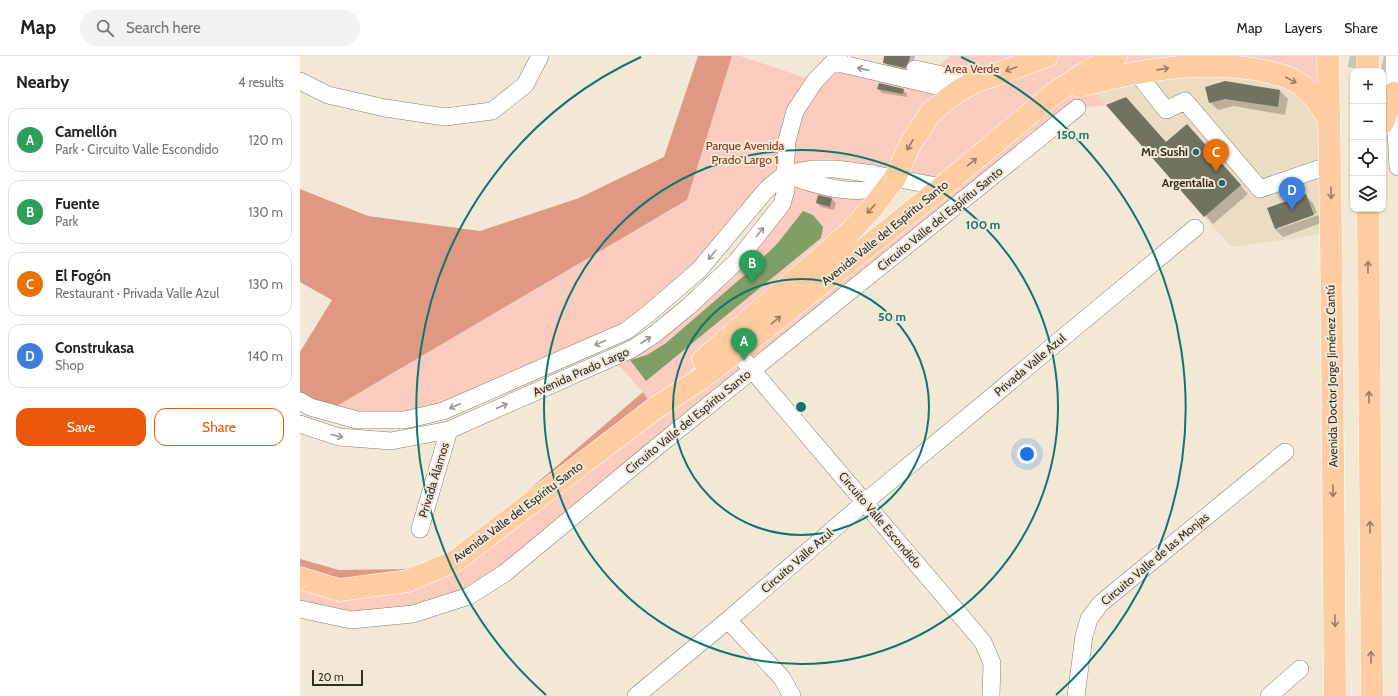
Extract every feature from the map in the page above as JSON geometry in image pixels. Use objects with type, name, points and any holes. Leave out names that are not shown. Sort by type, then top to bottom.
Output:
[{"type":"main road","name":"Avenida Valle del Espíritu Santo","points":[[654,409],[692,369],[850,232],[873,207],[894,178],[910,145],[931,112],[967,86],[1047,56]]},
{"type":"main road","name":"Avenida Valle del Espíritu Santo","points":[[300,578],[339,590],[408,581],[455,561],[654,409],[738,354],[1056,92],[1116,56]]},
{"type":"main road","name":"Avenida Doctor Jorge Jiménez Cantú","points":[[1328,56],[1335,696]]},
{"type":"main road","points":[[1368,56],[1368,68]]},
{"type":"main road","points":[[1056,92],[1106,79],[1177,67],[1243,67],[1265,71],[1287,78],[1304,87],[1318,101],[1328,118]]},
{"type":"main road","points":[[1386,115],[1394,93]]},
{"type":"main road","points":[[1368,212],[1372,696]]},
{"type":"street","points":[[300,81],[328,96],[385,108],[445,117],[492,111],[525,85],[540,56]]},
{"type":"street","points":[[862,56],[967,86]]},
{"type":"street","points":[[1394,56],[1394,93],[1398,167]]},
{"type":"street","name":"Avenida Prado Largo","points":[[300,424],[339,437],[391,442],[449,430],[632,349],[655,334],[688,306],[737,260],[782,204],[786,190],[785,174],[787,141],[795,111],[815,81],[837,59],[967,86]]},
{"type":"street","points":[[1137,73],[1166,110],[1185,102],[1260,189],[1330,164]]},
{"type":"street","name":"Circuito Valle del Espíritu Santo","points":[[300,609],[351,620],[413,614],[469,596],[505,573],[658,446],[1077,108]]},
{"type":"street","points":[[785,174],[810,183],[851,190],[872,189],[894,178],[942,187]]},
{"type":"street","name":"Avenida Prado Largo","points":[[300,402],[310,407],[357,420],[405,420],[443,411],[626,331],[699,270],[767,189],[785,174]]},
{"type":"street","name":"Privada Valle Azul","points":[[865,502],[1195,228]]},
{"type":"street","name":"Circuito Valle Escondido","points":[[738,354],[983,642],[992,664],[991,696]]},
{"type":"street","points":[[476,397],[485,414]]},
{"type":"street","name":"Privada Álamos","points":[[420,529],[449,430]]},
{"type":"street","name":"Circuito Valle de las Monjas","points":[[1076,696],[1084,636],[1089,619],[1100,604],[1285,452]]},
{"type":"street","name":"Circuito Valle Azul","points":[[636,696],[728,620],[865,502]]},
{"type":"street","points":[[728,620],[782,678],[792,696]]},
{"type":"street","points":[[1269,696],[1300,669]]},
{"type":"shaded area","points":[[698,56],[732,56],[687,200],[330,410],[300,395],[300,352],[332,300],[300,282],[300,189],[368,216],[480,231],[579,198],[664,157]]},
{"type":"shaded area","points":[[1265,71],[1328,118],[1331,233],[1232,247],[1204,217],[1088,83]]},
{"type":"shaded area","points":[[803,211],[813,215],[823,227],[821,238],[646,381],[630,360],[647,355],[666,343],[746,274],[777,244]]},
{"type":"shaded area","points":[[643,392],[654,409],[455,561],[408,581],[339,590],[300,578],[300,559],[339,570],[406,569],[449,554],[488,525]]},
{"type":"green space","points":[[732,56],[740,56],[815,81],[834,62],[932,73],[950,56],[1315,56],[1328,71],[1328,118],[1265,71],[1089,84],[1106,105],[1077,108],[469,596],[351,620],[300,609],[300,578],[408,581],[654,409],[643,392],[612,358],[655,334],[783,204],[785,175],[648,314],[405,420],[330,410],[687,200]],"holes":[[[786,174],[893,177],[832,187]],[[894,178],[942,187],[656,407],[692,369],[850,232]]]},
{"type":"building","points":[[884,56],[910,56],[905,68],[883,63]]},
{"type":"building","points":[[1225,81],[1280,90],[1278,107],[1225,99],[1209,103],[1205,87]]},
{"type":"building","points":[[879,83],[904,89],[903,94],[877,89]]},
{"type":"building","points":[[1126,97],[1166,142],[1187,124],[1241,185],[1204,217],[1106,105]]},
{"type":"building","points":[[1306,194],[1314,215],[1275,229],[1267,208]]},
{"type":"building","points":[[818,195],[832,198],[830,207],[816,203]]},
{"type":"tunnel","points":[[1350,56],[1398,67]]},
{"type":"place","name":"Mr. Sushi","points":[[1196,152]]},
{"type":"place","name":"El Fogón","points":[[1216,172]]},
{"type":"place","name":"Argentalia","points":[[1222,183]]},
{"type":"place","name":"Construkasa","points":[[1292,210]]},
{"type":"place","name":"Fuente","points":[[752,283]]},
{"type":"place","name":"Camellón","points":[[744,361]]},
{"type":"park label","name":"Area Verde","points":[[972,69]]},
{"type":"park label","name":"Parque Avenida Prado Largo 1","points":[[745,153]]}]
